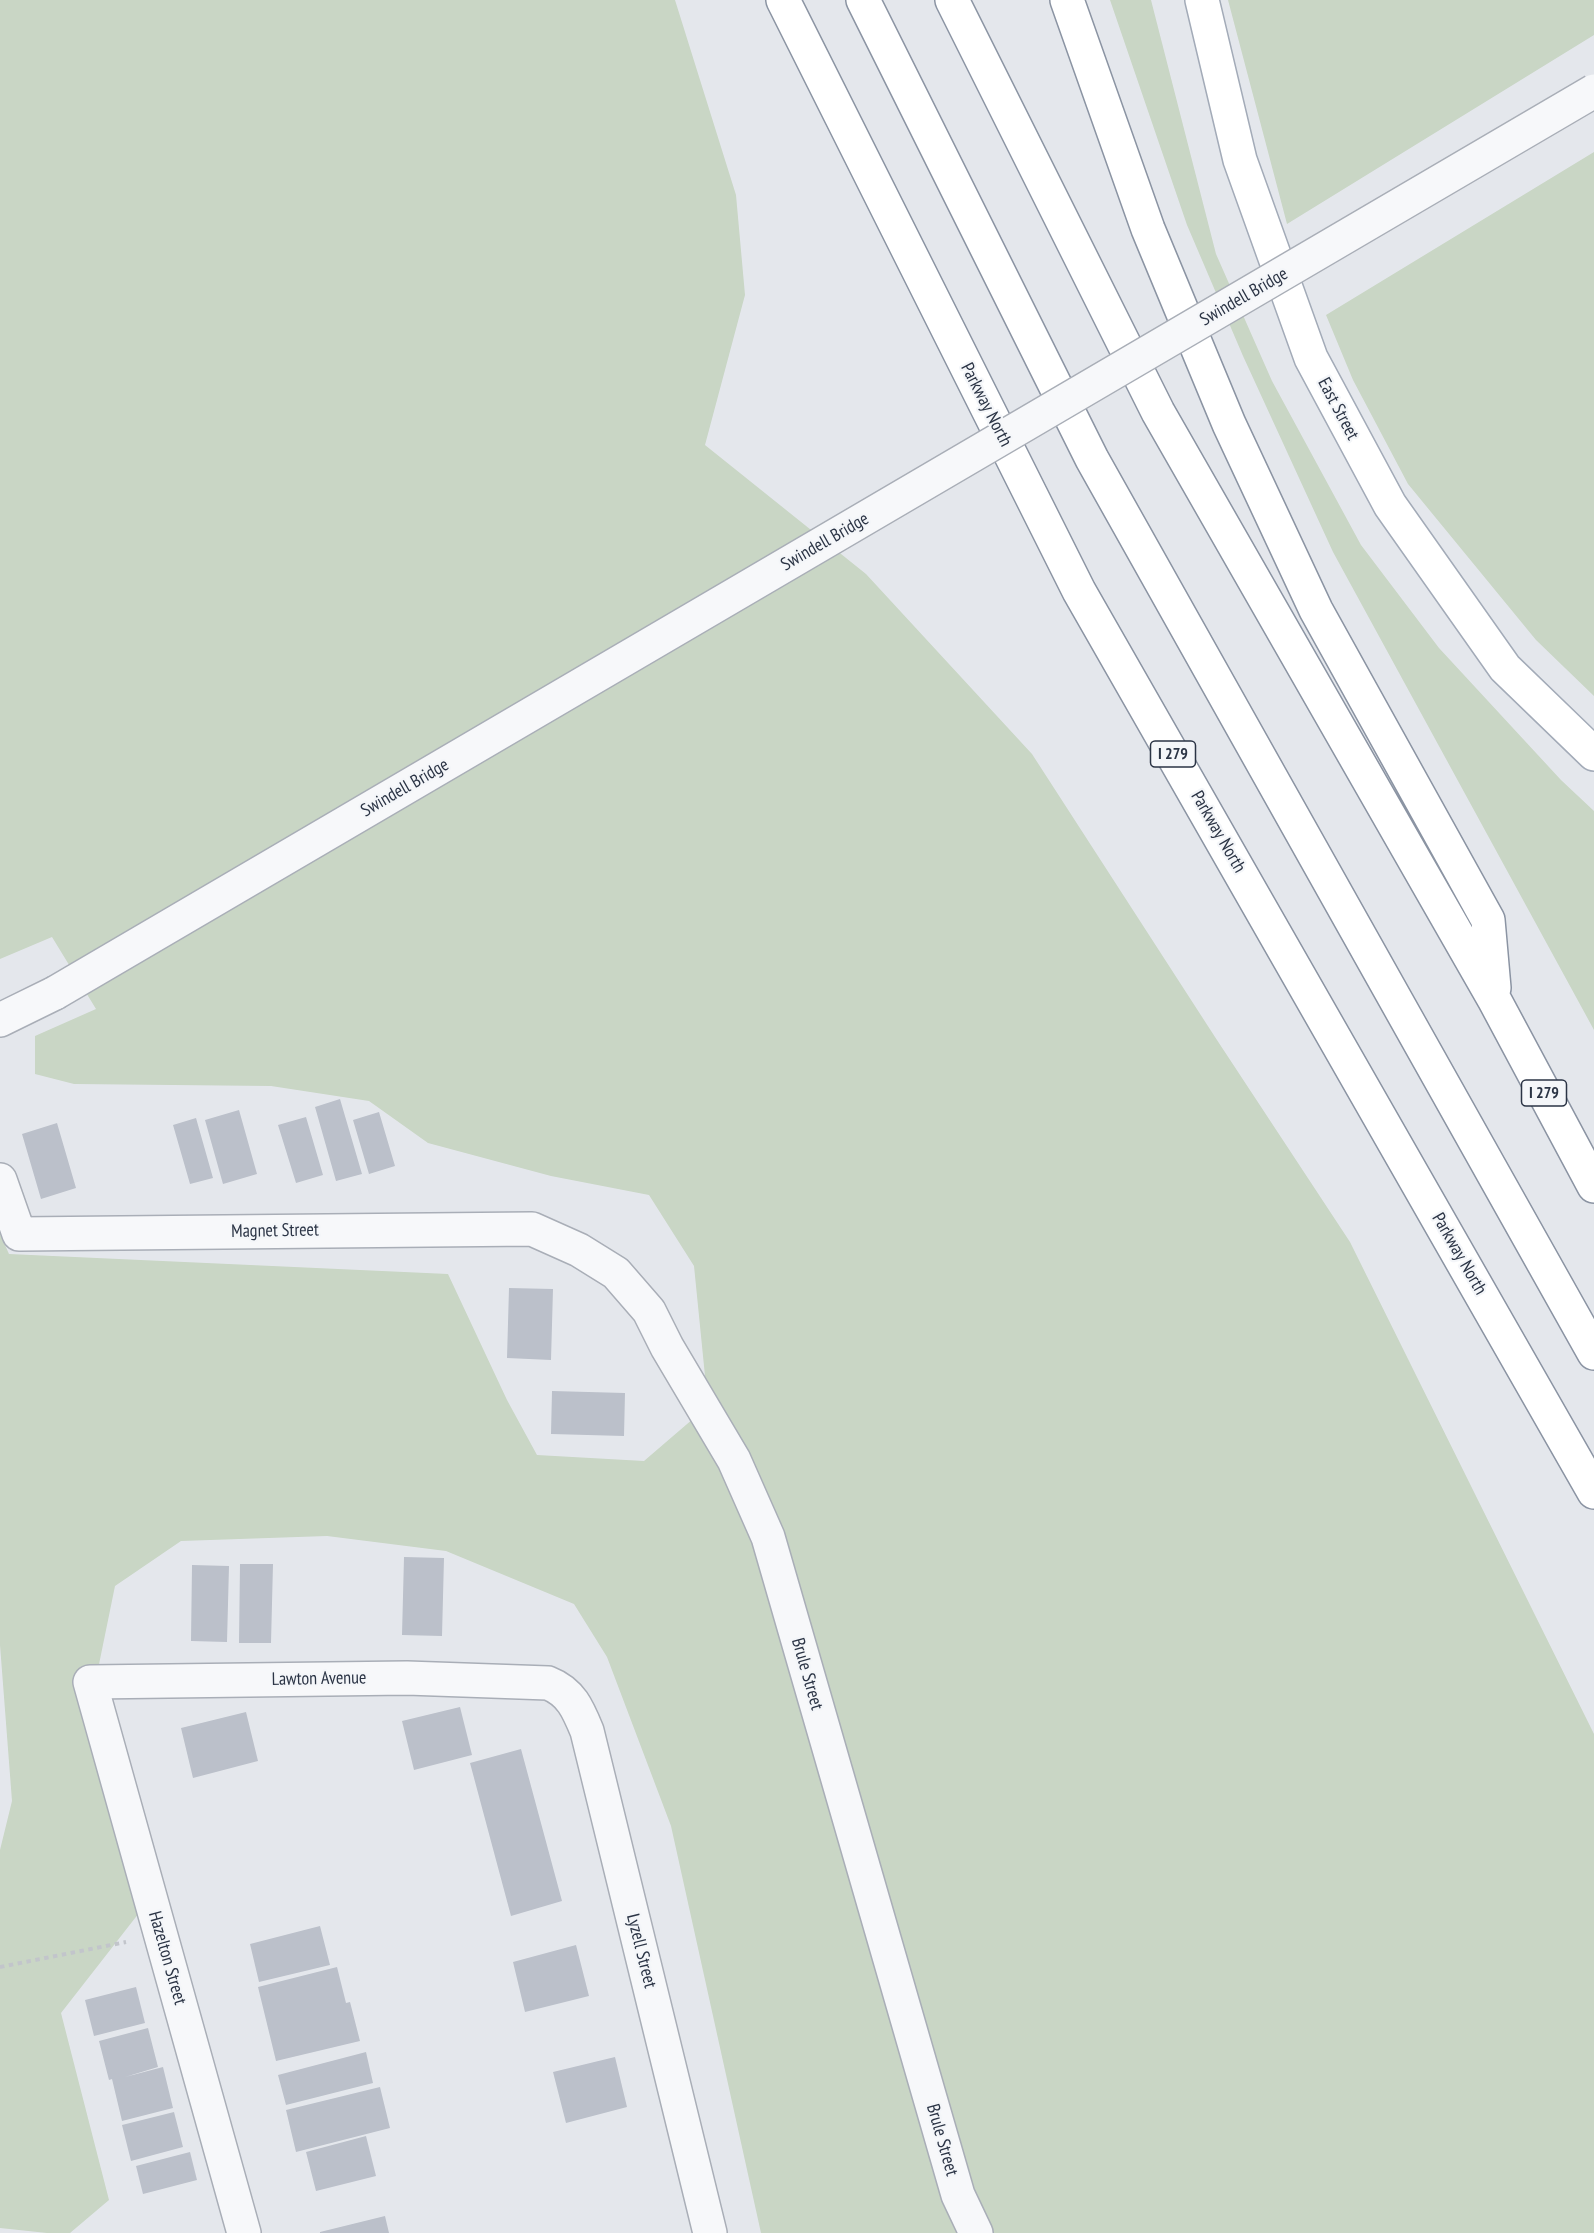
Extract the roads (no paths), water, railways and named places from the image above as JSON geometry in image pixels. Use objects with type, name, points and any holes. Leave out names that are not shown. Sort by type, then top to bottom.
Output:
[{"type":"main road","name":"Parkway North","points":[[783,0],[1079,591],[1594,1492]]},
{"type":"main road","points":[[863,0],[1092,459],[1594,1353]]},
{"type":"main road","name":"I 279","points":[[952,0],[1158,412],[1494,999],[1594,1186]]},
{"type":"main road","points":[[1067,0],[1148,229],[1229,424],[1316,610],[1488,920],[1494,999]]},
{"type":"main road","name":"East Street","points":[[1202,0],[1240,160],[1311,358],[1390,505],[1505,668],[1594,754]]},
{"type":"street","name":"Swindell Bridge","points":[[0,1020],[55,993],[1594,92]]},
{"type":"street","name":"Magnet Street","points":[[0,1180],[19,1233],[532,1228]]},
{"type":"street","name":"Brule Street","points":[[532,1228],[579,1250],[616,1273],[649,1311],[667,1347],[734,1460],[768,1537],[958,2195],[976,2233]]},
{"type":"street","name":"Lawton Avenue","points":[[90,1682],[407,1678],[548,1683]]},
{"type":"street","name":"Hazelton Street","points":[[90,1682],[244,2233]]},
{"type":"street","name":"Lyzell Street","points":[[548,1683],[561,1688],[571,1699],[587,1731],[710,2233]]}]
